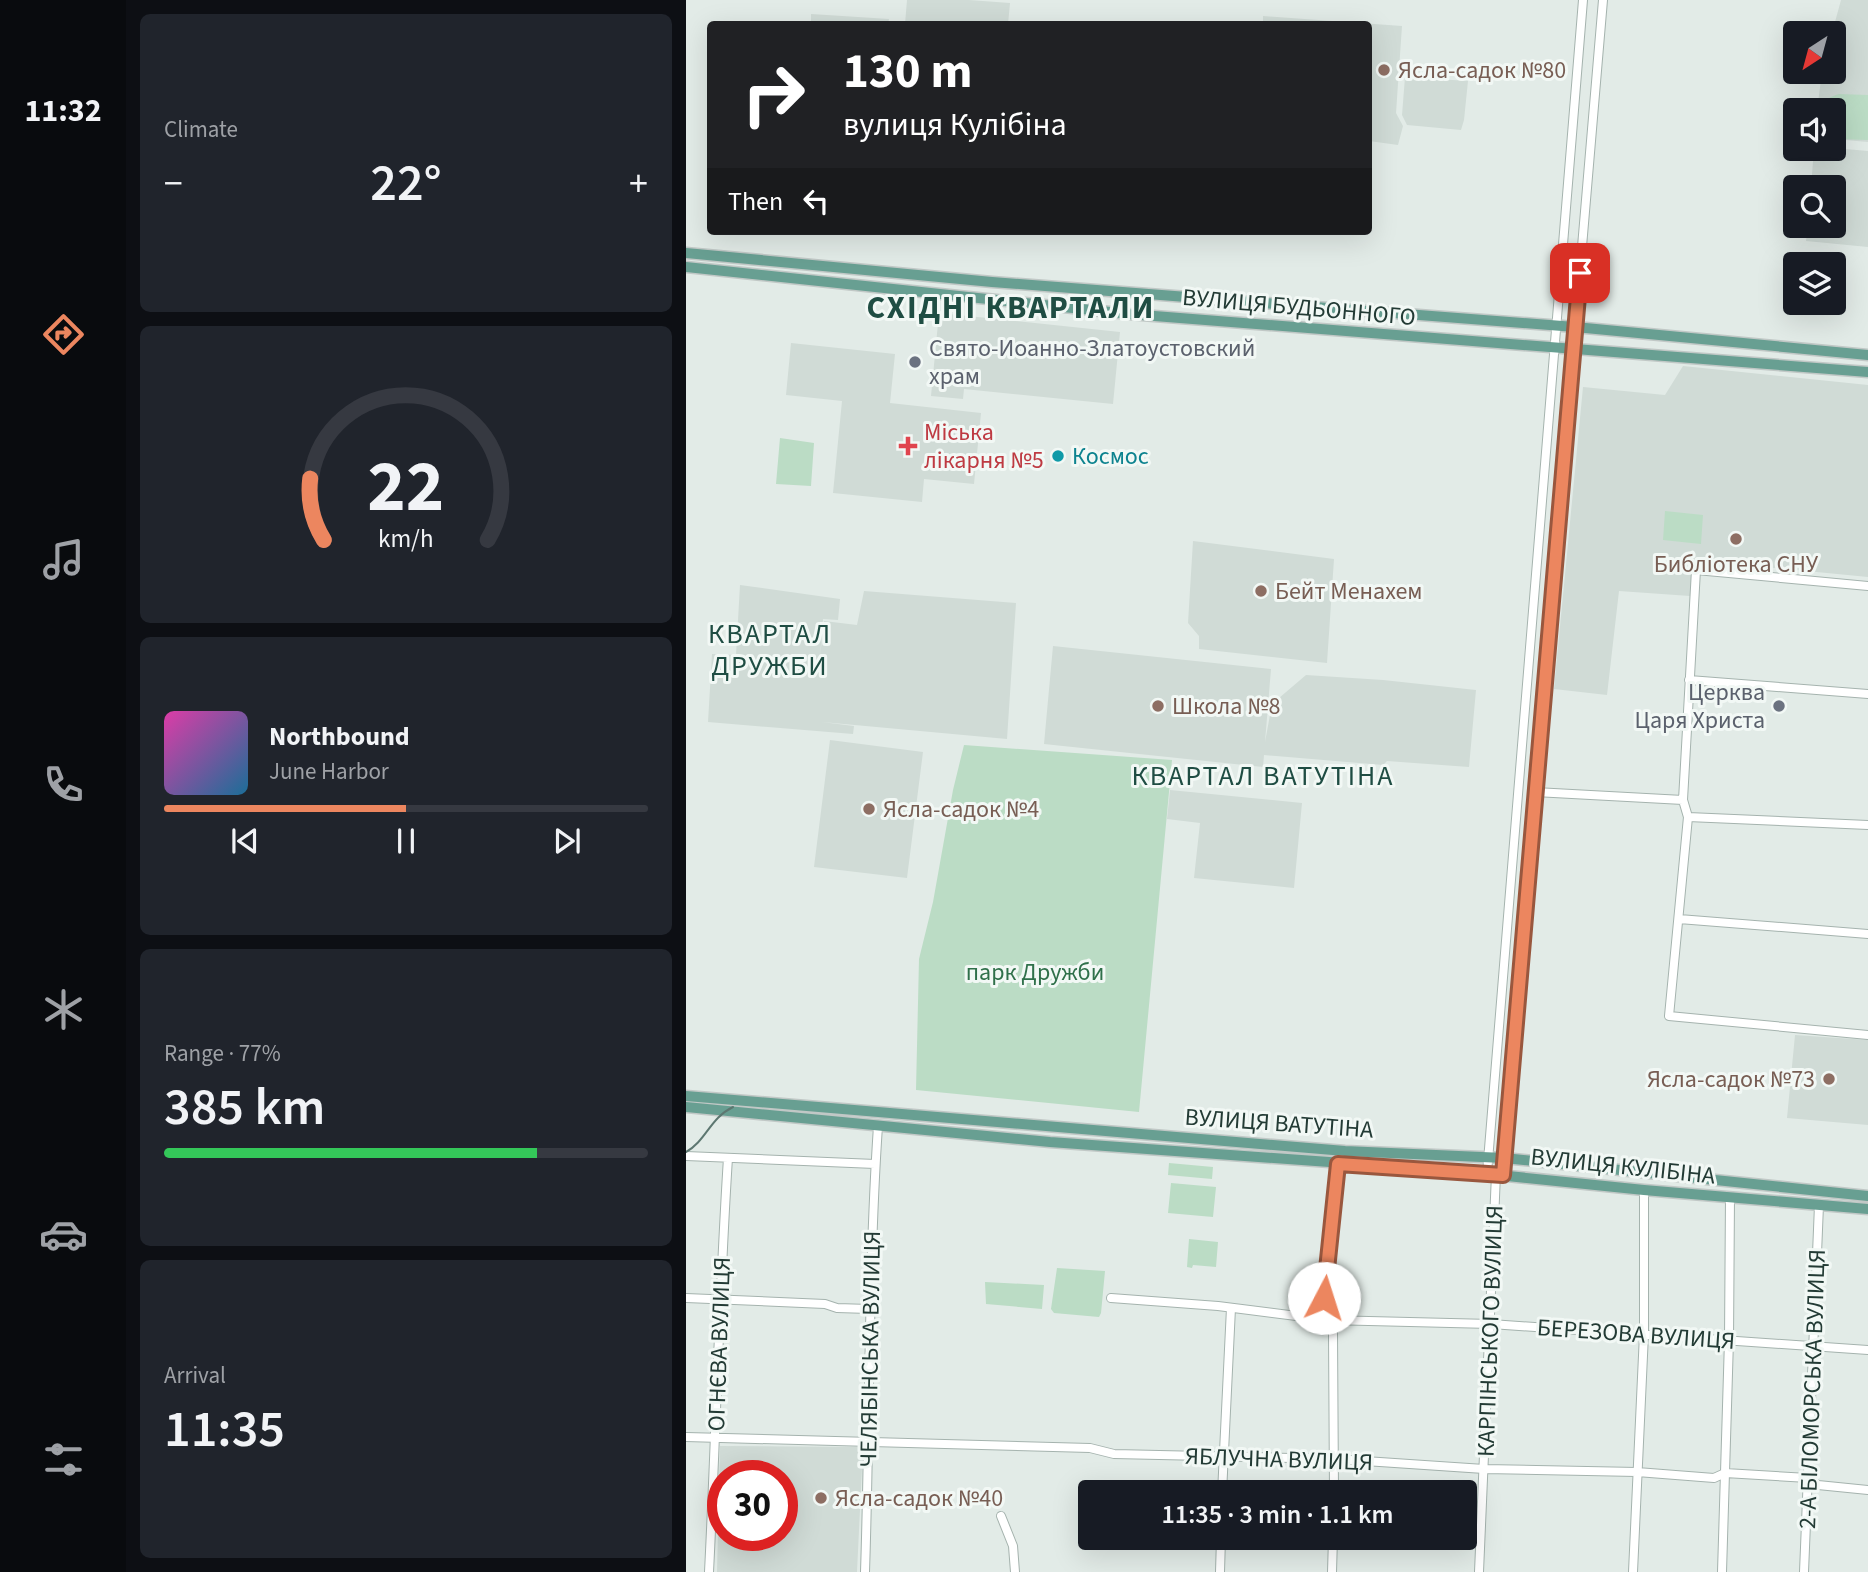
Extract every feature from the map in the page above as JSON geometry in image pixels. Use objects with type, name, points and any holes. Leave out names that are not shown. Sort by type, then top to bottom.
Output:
[{"type":"main road","name":"ВУЛИЦЯ БУДЬОННОГО","points":[[686,253],[992,282],[1575,327],[1868,355]]},
{"type":"main road","name":"ВУЛИЦЯ БУДЬОННОГО","points":[[686,267],[1129,314],[1868,372]]},
{"type":"main road","name":"ВУЛИЦЯ ВАТУТІНА","points":[[686,1096],[1345,1151],[1504,1158],[1868,1196]]},
{"type":"main road","name":"ВУЛИЦЯ ВАТУТІНА","points":[[686,1107],[1050,1142],[1338,1164]]},
{"type":"main road","name":"ВУЛИЦЯ КУЛІБІНА","points":[[1338,1164],[1495,1174],[1819,1205]]},
{"type":"main road","points":[[1819,1205],[1868,1209]]},
{"type":"street","name":"КАРПІНСЬКОГО ВУЛИЦЯ","points":[[1479,1572],[1495,1174],[1488,1157],[1583,0]]},
{"type":"street","name":"КАРПІНСЬКОГО ВУЛИЦЯ","points":[[1495,1174],[1504,1158],[1603,0]]},
{"type":"street","points":[[1868,586],[1696,570],[1683,800],[1688,817],[1669,1016],[1868,1035]]},
{"type":"street","points":[[1689,680],[1868,694]]},
{"type":"street","points":[[1535,792],[1683,800]]},
{"type":"street","points":[[1688,817],[1868,825]]},
{"type":"street","points":[[1679,919],[1868,934]]},
{"type":"street","name":"ЧЕЛЯБІНСЬКА ВУЛИЦЯ","points":[[865,1572],[870,1309],[878,1126]]},
{"type":"street","points":[[1334,1480],[1333,1333],[1324,1298],[1338,1164],[1345,1151]]},
{"type":"street","points":[[686,1156],[875,1164]]},
{"type":"street","name":"ОГНЄВА ВУЛИЦЯ","points":[[709,1572],[719,1300],[728,1158]]},
{"type":"street","points":[[1633,1572],[1644,1334],[1644,1190]]},
{"type":"street","points":[[1722,1572],[1730,1198]]},
{"type":"street","name":"2-А БІЛОМОРСЬКА ВУЛИЦЯ","points":[[1804,1572],[1819,1205]]},
{"type":"street","points":[[686,1298],[825,1304],[837,1308],[870,1309]]},
{"type":"street","name":"БЕРЕЗОВА ВУЛИЦЯ","points":[[1111,1298],[1231,1308],[1328,1320],[1491,1324],[1868,1350]]},
{"type":"street","points":[[1222,1480],[1231,1308]]},
{"type":"street","name":"ЯБЛУЧНА ВУЛИЦЯ","points":[[686,1437],[1090,1448],[1114,1454],[1335,1459],[1484,1469],[1637,1472],[1714,1478],[1725,1473],[1808,1478],[1818,1485],[1868,1490]]},
{"type":"street","points":[[1001,1516],[1013,1546],[1014,1572]]},
{"type":"street","points":[[1220,1572],[1221,1550]]},
{"type":"street","points":[[1332,1572],[1333,1550]]},
{"type":"shaded area","points":[[907,0],[1010,3],[1008,21],[905,21]]},
{"type":"shaded area","points":[[1841,0],[1868,0],[1868,142],[1846,140],[1846,98],[1819,98],[1820,84],[1846,84],[1846,21],[1835,21]]},
{"type":"shaded area","points":[[811,14],[889,19],[889,21],[811,21]]},
{"type":"shaded area","name":"Ясла-садок №80","points":[[1263,16],[1332,21],[1263,21]]},
{"type":"shaded area","name":"Ясла-садок №80","points":[[1372,24],[1402,26],[1396,113],[1403,126],[1398,145],[1372,141]]},
{"type":"shaded area","points":[[1405,77],[1468,81],[1461,130],[1407,125],[1402,115]]},
{"type":"shaded area","points":[[1846,149],[1868,151],[1868,247],[1806,241],[1806,238],[1846,238],[1846,175],[1812,175],[1813,161],[1846,161]]},
{"type":"shaded area","points":[[939,313],[1120,332],[1113,404],[964,389],[963,399],[931,396]]},
{"type":"shaded area","name":"Міська лікарня №5","points":[[791,343],[895,354],[890,403],[981,413],[974,484],[924,479],[922,502],[833,493],[842,401],[786,395]]},
{"type":"shaded area","points":[[1683,366],[1868,385],[1868,577],[1694,560],[1690,596],[1619,591],[1607,695],[1554,689],[1583,387],[1665,395]]},
{"type":"shaded area","name":"Бейт Менахем","points":[[1193,541],[1334,559],[1327,663],[1199,649],[1199,636],[1188,623]]},
{"type":"shaded area","points":[[740,585],[840,599],[838,620],[823,619],[820,657],[824,621],[857,625],[864,591],[1016,603],[1007,739],[822,722],[854,726],[853,734],[708,722],[712,654],[736,655]]},
{"type":"shaded area","points":[[1053,646],[1271,669],[1265,742],[1272,704],[1306,675],[1476,690],[1469,767],[1387,761],[1383,765],[1264,755],[1263,767],[1044,744]]},
{"type":"shaded area","name":"Ясла-садок №4","points":[[830,740],[923,752],[907,878],[814,867]]},
{"type":"shaded area","points":[[1170,790],[1302,803],[1294,888],[1194,878],[1200,823],[1167,819]]},
{"type":"shaded area","name":"Ясла-садок №73","points":[[1795,1035],[1868,1040],[1868,1125],[1787,1118]]},
{"type":"shaded area","name":"Ясла-садок №40","points":[[720,1446],[863,1447],[857,1572],[717,1572],[718,1551],[798,1551],[798,1460],[720,1460]]},
{"type":"green space","points":[[1839,94],[1868,95],[1868,140],[1846,139],[1846,98],[1830,97]]},
{"type":"green space","points":[[780,438],[814,443],[811,486],[776,484]]},
{"type":"green space","points":[[1665,511],[1703,515],[1701,544],[1663,540]]},
{"type":"green space","name":"парк Дружби","points":[[964,745],[1172,760],[1139,1112],[916,1090],[919,959]]},
{"type":"green space","points":[[1169,1163],[1213,1167],[1212,1179],[1168,1175]]},
{"type":"green space","points":[[1171,1183],[1216,1187],[1213,1217],[1168,1213]]},
{"type":"green space","points":[[1189,1239],[1218,1242],[1216,1267],[1187,1267]]},
{"type":"green space","points":[[1057,1268],[1105,1271],[1099,1317],[1054,1313],[1051,1309]]},
{"type":"green space","points":[[985,1282],[1044,1285],[1042,1309],[986,1304]]},
{"type":"tram line","points":[[686,1152],[699,1142],[719,1117],[733,1107]]},
{"type":"place","name":"Ясла-садок №80","points":[[1384,70]]},
{"type":"place","name":"Свято-Иоанно-Златоустовский храм","points":[[915,362]]},
{"type":"place","name":"Міська лікарня №5","points":[[908,446]]},
{"type":"place","name":"Космос","points":[[1058,456]]},
{"type":"place","name":"Библіотека СНУ","points":[[1736,539]]},
{"type":"place","name":"Бейт Менахем","points":[[1261,591]]},
{"type":"place","name":"Школа №8","points":[[1158,706]]},
{"type":"place","name":"Церква Царя Христа","points":[[1779,706]]},
{"type":"place","name":"Ясла-садок №4","points":[[869,809]]},
{"type":"place","name":"Ясла-садок №73","points":[[1829,1079]]},
{"type":"place","name":"Ясла-садок №40","points":[[821,1498]]},
{"type":"district","name":"СХІДНІ КВАРТАЛИ","points":[[1011,307]]},
{"type":"district","name":"КВАРТАЛ ДРУЖБИ","points":[[770,649]]},
{"type":"district","name":"КВАРТАЛ ВАТУТІНА","points":[[1263,775]]},
{"type":"route","points":[[1324,1298],[1338,1164],[1503,1175],[1580,273]]}]
